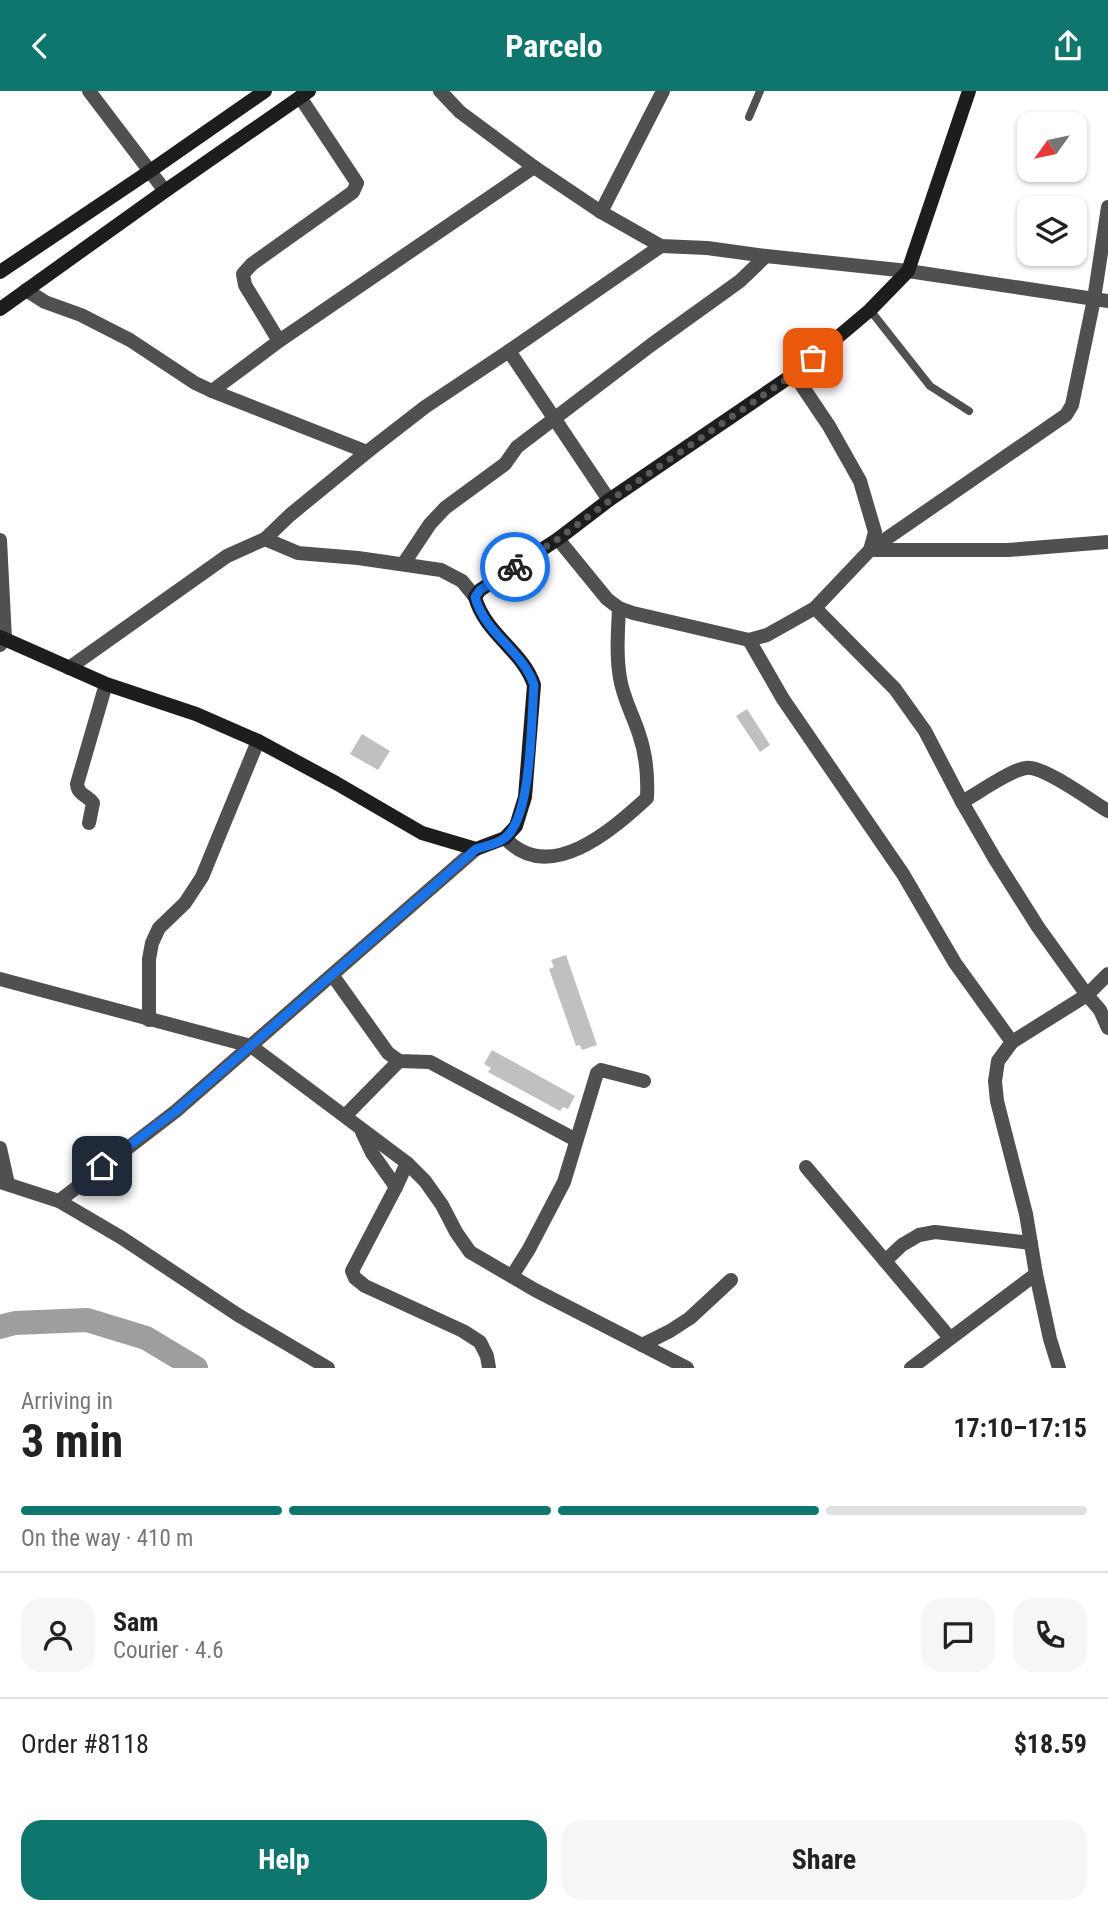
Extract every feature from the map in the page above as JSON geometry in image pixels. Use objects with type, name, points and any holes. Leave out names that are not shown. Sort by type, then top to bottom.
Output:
[{"type":"street","points":[[89,91],[164,191]]},
{"type":"street","points":[[0,272],[265,91]]},
{"type":"street","points":[[440,91],[460,111],[534,167],[601,212],[661,246],[707,248],[908,271],[1101,300]]},
{"type":"street","points":[[601,212],[663,91]]},
{"type":"street","points":[[475,597],[480,590],[558,539],[794,374],[870,310],[908,271],[969,91]]},
{"type":"street","points":[[0,309],[304,94],[357,183],[353,192],[252,264],[243,274],[244,285],[279,341]]},
{"type":"street","points":[[212,391],[279,341],[534,167]]},
{"type":"street","points":[[558,539],[607,599],[619,608],[749,640],[767,635],[815,608],[870,550],[1066,415],[1072,405],[1101,300],[1108,207]]},
{"type":"street","points":[[69,668],[227,556],[265,539],[367,451],[425,407],[661,246]]},
{"type":"street","points":[[404,563],[430,524],[445,508],[505,464],[517,447],[740,281],[766,256]]},
{"type":"street","points":[[26,290],[45,302],[81,315],[130,340],[195,383],[367,451]]},
{"type":"street","points":[[509,351],[609,501]]},
{"type":"street","points":[[794,374],[830,425],[860,481],[874,531],[870,550]]},
{"type":"street","points":[[59,1201],[176,1111],[476,849],[505,838],[516,826],[525,797],[534,685],[529,670],[493,631],[479,610],[475,597],[462,581],[442,570],[404,563],[298,553],[265,539]]},
{"type":"street","points":[[0,540],[2,640],[106,684],[196,714],[258,741],[422,833],[476,849]]},
{"type":"street","points":[[870,550],[1008,550],[1108,542]]},
{"type":"street","points":[[505,838],[515,849],[531,855],[552,857],[575,850],[609,831],[647,798],[648,777],[640,737],[625,699],[620,677],[619,608]]},
{"type":"street","points":[[815,608],[895,689],[925,731],[995,859],[1038,927],[1100,1010],[1108,1028]]},
{"type":"street","points":[[749,640],[783,699],[902,874],[955,963],[1012,1042]]},
{"type":"street","points":[[89,823],[93,803],[78,790],[77,784],[106,684]]},
{"type":"street","points":[[149,1020],[149,959],[152,943],[159,928],[185,903],[202,877],[258,741]]},
{"type":"street","points":[[962,802],[1026,768],[1039,769],[1108,811]]},
{"type":"street","points":[[1059,1368],[1050,1339],[1026,1214],[997,1101],[995,1081],[998,1061],[1012,1042],[1087,995],[1108,974]]},
{"type":"street","points":[[332,976],[388,1053],[399,1061],[430,1062],[576,1140]]},
{"type":"street","points":[[0,979],[251,1047],[407,1163],[425,1181],[442,1205],[470,1252],[535,1290],[687,1368]]},
{"type":"street","points":[[345,1116],[399,1061]]},
{"type":"street","points":[[512,1276],[564,1182],[597,1073],[601,1070],[608,1071],[644,1081]]},
{"type":"street","points":[[360,1129],[372,1153],[396,1187]]},
{"type":"street","points":[[0,1148],[4,1183],[59,1201],[122,1238],[238,1315],[328,1368]]},
{"type":"street","points":[[407,1163],[352,1271],[355,1278],[365,1286],[463,1331],[480,1342],[489,1368]]},
{"type":"street","points":[[806,1167],[950,1338]]},
{"type":"street","points":[[885,1261],[902,1245],[919,1235],[935,1232],[1031,1243]]},
{"type":"street","points":[[911,1368],[1036,1275]]},
{"type":"street","points":[[642,1345],[690,1318],[731,1280]]},
{"type":"lane","points":[[749,117],[760,91]]},
{"type":"lane","points":[[870,310],[930,386],[969,411]]},
{"type":"building","points":[[747,709],[770,745],[760,752],[736,716]]},
{"type":"building","points":[[362,734],[390,751],[378,770],[350,754]]},
{"type":"building","points":[[566,955],[597,1045],[582,1050],[580,1045],[576,1046],[549,969],[554,967],[551,960]]},
{"type":"building","points":[[492,1050],[575,1096],[568,1109],[563,1107],[560,1111],[488,1072],[491,1068],[484,1064]]},
{"type":"waterway","points":[[0,1327],[15,1323],[87,1320],[146,1338],[196,1368]]},
{"type":"way so far","points":[[515,567],[794,374],[813,358]]},
{"type":"route","points":[[102,1166],[176,1111],[476,849],[505,838],[516,826],[525,797],[534,685],[529,670],[493,631],[479,610],[475,597],[480,590],[515,567]]}]
